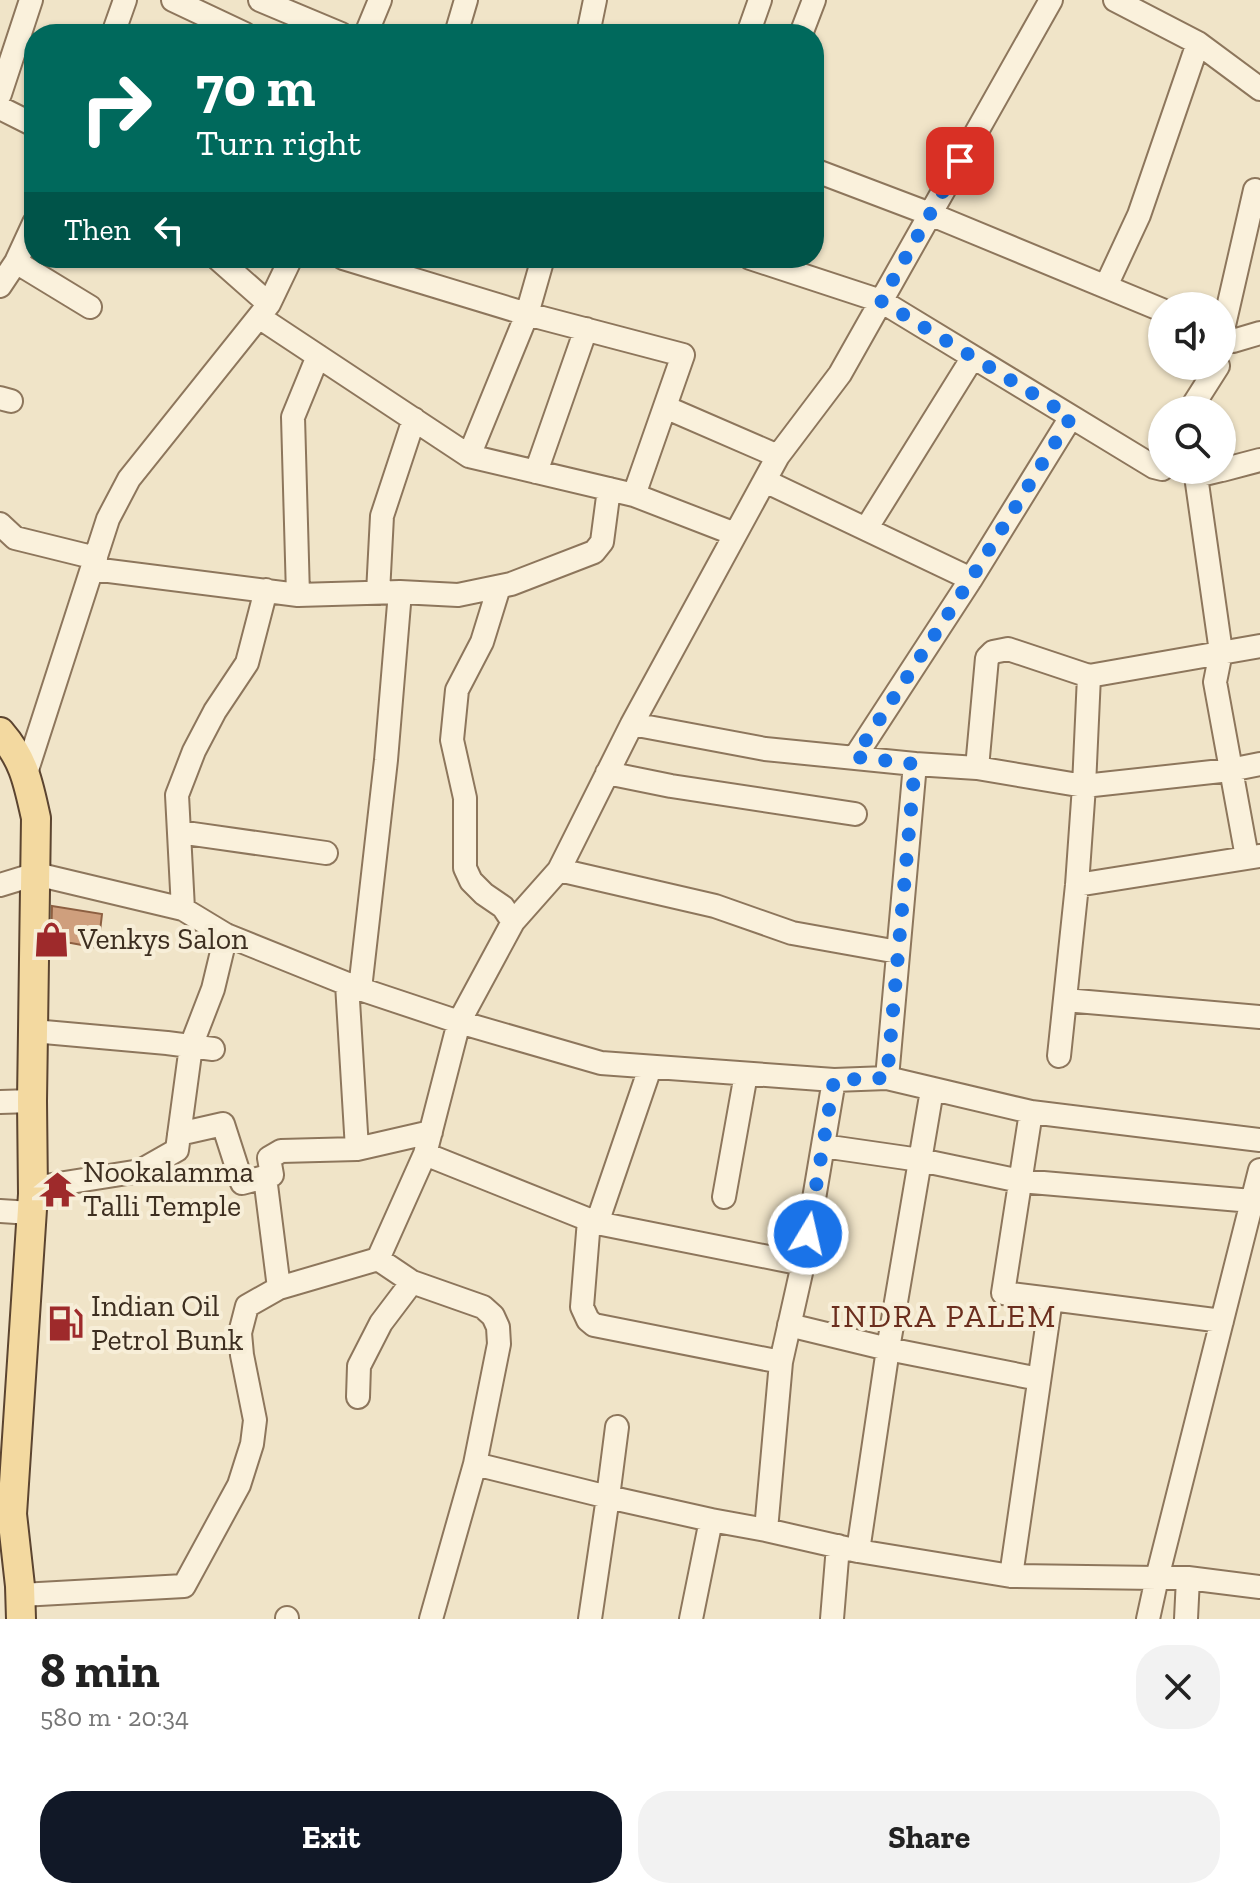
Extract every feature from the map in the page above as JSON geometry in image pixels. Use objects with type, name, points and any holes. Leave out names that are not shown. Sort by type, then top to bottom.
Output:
[{"type":"main road","points":[[3,739],[13,747],[26,773],[36,818],[32,1200],[12,1514],[16,1597]]},
{"type":"street","points":[[0,94],[31,0]]},
{"type":"street","points":[[117,24],[125,0]]},
{"type":"street","points":[[173,0],[225,24]]},
{"type":"street","points":[[250,24],[261,0],[317,24]]},
{"type":"street","points":[[370,24],[380,0]]},
{"type":"street","points":[[459,24],[466,0]]},
{"type":"street","points":[[590,24],[595,0]]},
{"type":"street","points":[[752,24],[760,0]]},
{"type":"street","points":[[805,24],[814,0]]},
{"type":"street","points":[[378,1259],[428,1143],[459,1022],[513,922],[559,870],[632,724],[778,456],[840,374],[1051,0]]},
{"type":"street","points":[[1115,0],[1198,43],[1260,89]]},
{"type":"street","points":[[1106,286],[1139,215],[1198,43]]},
{"type":"street","points":[[0,108],[24,120]]},
{"type":"street","points":[[824,174],[1148,304]]},
{"type":"street","points":[[1235,292],[1255,190]]},
{"type":"street","points":[[0,286],[24,245]]},
{"type":"street","points":[[16,262],[24,267]]},
{"type":"street","points":[[26,268],[90,307]]},
{"type":"street","points":[[226,268],[264,311],[318,356],[469,456],[634,495],[735,534]]},
{"type":"street","points":[[26,773],[108,519],[129,479],[264,311],[286,268]]},
{"type":"street","points":[[376,268],[527,314],[683,355],[634,495]]},
{"type":"street","points":[[469,456],[527,314],[540,268]]},
{"type":"street","points":[[780,268],[881,301],[1071,417],[1148,458]]},
{"type":"street","points":[[536,472],[586,329]]},
{"type":"street","points":[[1236,340],[1260,333]]},
{"type":"street","points":[[298,595],[293,417],[318,356]]},
{"type":"street","points":[[866,529],[973,357]]},
{"type":"street","points":[[665,407],[778,456]]},
{"type":"street","points":[[855,757],[971,579],[1071,417]]},
{"type":"street","points":[[357,1149],[354,986],[386,760],[389,592],[382,516],[414,419]]},
{"type":"street","points":[[1236,466],[1260,460]]},
{"type":"street","points":[[765,481],[971,579]]},
{"type":"street","points":[[1077,885],[1254,856],[1230,770],[1215,682],[1221,652],[1197,484]]},
{"type":"street","points":[[0,524],[15,538],[94,564],[298,595],[389,592],[458,595],[511,584],[594,552],[602,542],[609,489]]},
{"type":"street","points":[[499,587],[482,642],[457,690],[452,740],[465,798],[465,868],[471,881],[503,907],[513,922]]},
{"type":"street","points":[[183,909],[179,787],[215,711],[247,663],[266,590]]},
{"type":"street","points":[[977,768],[987,658],[993,652],[1008,649],[1089,676],[1260,646]]},
{"type":"street","points":[[1059,1056],[1077,885],[1089,676]]},
{"type":"street","points":[[632,724],[765,749],[977,768],[1084,786],[1260,764]]},
{"type":"street","points":[[887,1078],[915,764]]},
{"type":"street","points":[[607,773],[855,814]]},
{"type":"street","points":[[179,832],[326,853]]},
{"type":"street","points":[[559,870],[715,906],[792,933],[898,952]]},
{"type":"street","points":[[0,885],[36,874],[183,909],[226,935],[354,986],[459,1022],[601,1063],[834,1080],[887,1078],[1031,1112],[1260,1140]]},
{"type":"street","points":[[0,1211],[140,1171],[177,1150],[226,935]]},
{"type":"street","points":[[1065,1000],[1260,1017]]},
{"type":"street","points":[[33,1031],[202,1048]]},
{"type":"street","points":[[650,1068],[593,1222],[582,1307],[594,1325],[781,1362]]},
{"type":"street","points":[[724,1197],[746,1074]]},
{"type":"street","points":[[766,1530],[781,1362],[803,1264],[834,1080]]},
{"type":"street","points":[[832,1619],[888,1349],[932,1090]]},
{"type":"street","points":[[0,1102],[32,1101]]},
{"type":"street","points":[[1031,1112],[1003,1293],[1222,1321]]},
{"type":"street","points":[[179,1134],[223,1124],[242,1183],[272,1175],[269,1158],[281,1151],[428,1143],[593,1222],[803,1264]]},
{"type":"street","points":[[823,1146],[920,1160],[1020,1181],[1252,1201]]},
{"type":"street","points":[[1148,1619],[1260,1170]]},
{"type":"street","points":[[265,1177],[279,1288]]},
{"type":"street","points":[[378,1259],[412,1282],[483,1307],[493,1316],[498,1327],[499,1344],[475,1464],[431,1619]]},
{"type":"street","points":[[16,1597],[184,1586],[239,1485],[252,1444],[255,1420],[240,1333],[247,1306],[279,1288],[378,1259]]},
{"type":"street","points":[[358,1397],[359,1366],[381,1323],[412,1282]]},
{"type":"street","points":[[1011,1576],[1051,1299]]},
{"type":"street","points":[[789,1325],[888,1349],[1039,1379]]},
{"type":"street","points":[[590,1619],[617,1427]]},
{"type":"street","points":[[475,1464],[608,1497],[848,1549],[1011,1576],[1188,1578],[1260,1587]]},
{"type":"street","points":[[691,1619],[711,1520]]},
{"type":"street","points":[[1186,1619],[1188,1578]]},
{"type":"building","points":[[52,906],[102,914],[98,948],[51,942]]},
{"type":"place","name":"Venkys Salon","points":[[52,939]]},
{"type":"place","name":"Nookalamma Talli Temple","points":[[57,1189]]},
{"type":"place","name":"Indian Oil Petrol Bunk","points":[[65,1323]]},
{"type":"district","name":"INDRA PALEM","points":[[944,1316]]},
{"type":"route","points":[[808,1234],[834,1080],[887,1078],[894,1018],[915,764],[855,757],[971,579],[1071,417],[881,301],[960,161]]}]
